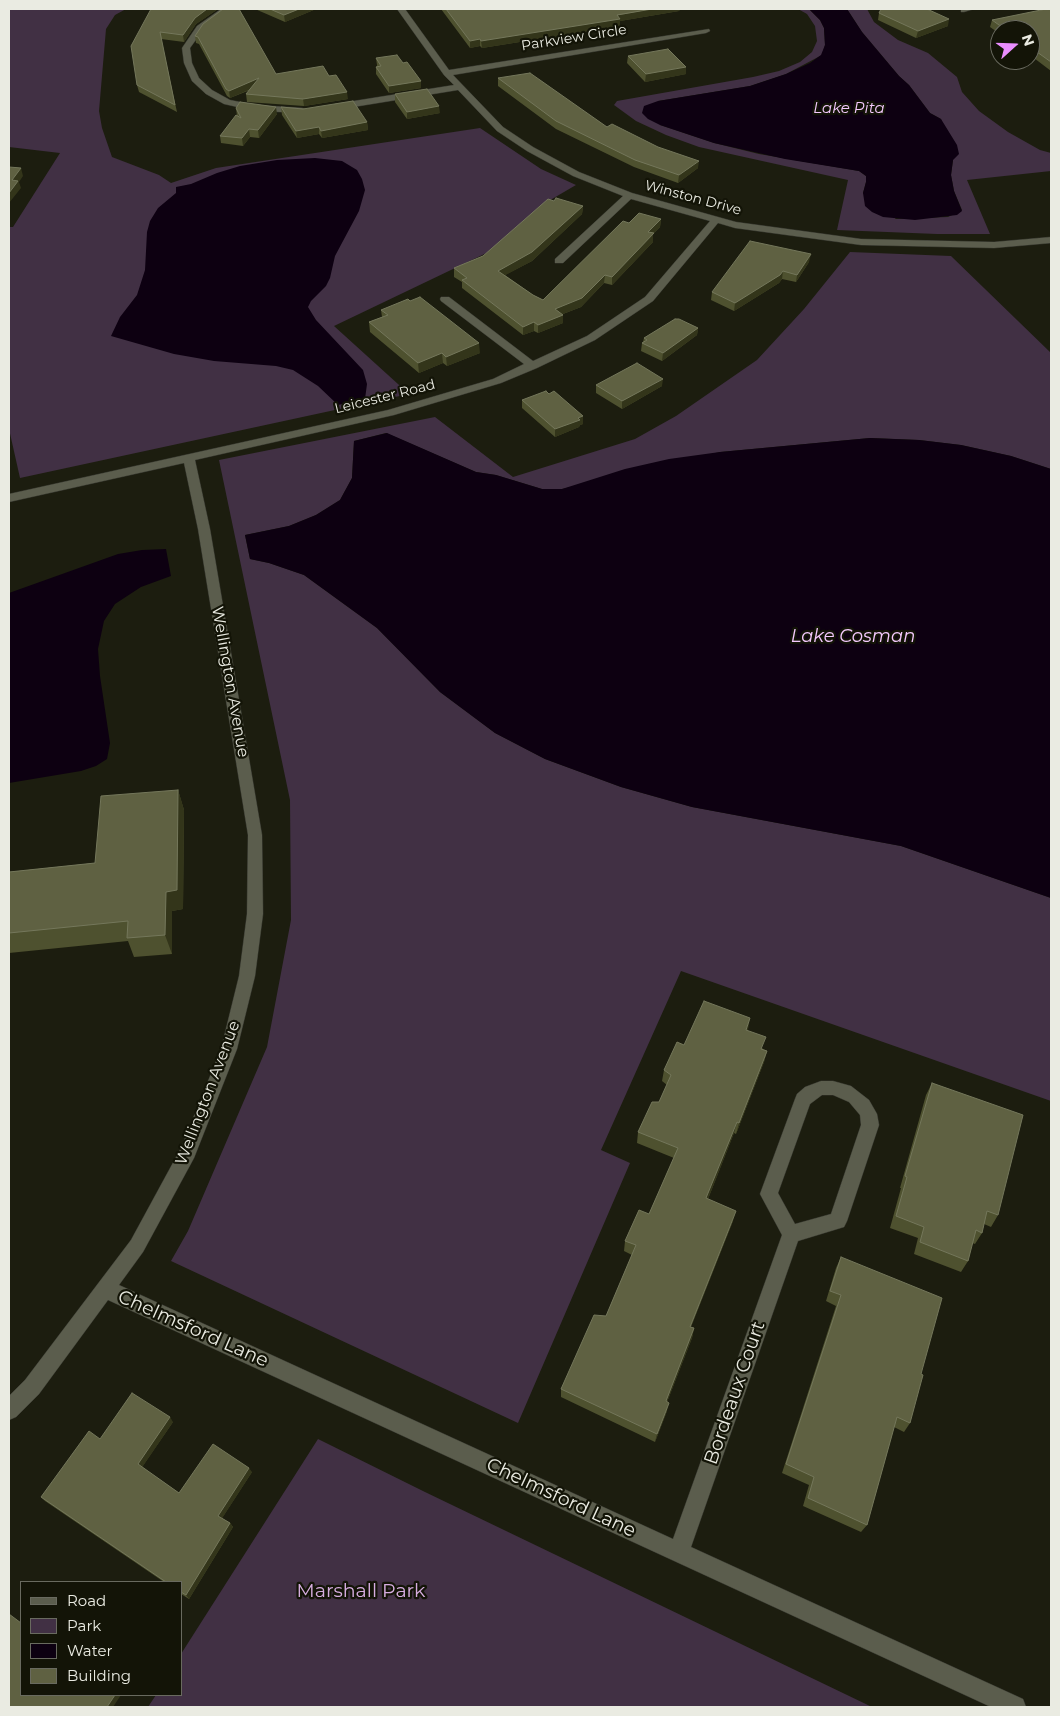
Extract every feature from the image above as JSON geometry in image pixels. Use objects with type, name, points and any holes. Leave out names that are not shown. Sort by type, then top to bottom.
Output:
[{"type":"street","points":[[226,9],[200,28],[186,48],[188,63],[196,79],[209,92],[227,102],[255,108],[311,110]]},
{"type":"street","name":"Winston Drive","points":[[401,9],[459,87],[500,129],[530,149],[576,174],[629,195],[716,220],[804,236],[861,242],[994,245],[1051,240]]},
{"type":"street","name":"Parkview Circle","points":[[448,73],[706,31]]},
{"type":"street","points":[[324,109],[459,87]]},
{"type":"street","points":[[558,261],[622,204],[629,195]]},
{"type":"street","name":"Leicester Road","points":[[9,498],[189,459],[416,406],[497,381],[591,338],[649,299],[716,220]]},
{"type":"street","points":[[444,298],[533,366]]},
{"type":"street","name":"Wellington Avenue","points":[[9,1410],[32,1387],[137,1246],[188,1152],[229,1049],[247,976],[255,914],[255,835],[204,529],[189,459]]},
{"type":"street","points":[[821,1088],[845,1091],[863,1105],[868,1114],[870,1125],[838,1222],[791,1234],[768,1194],[803,1099],[811,1092],[821,1088]]},
{"type":"street","name":"Bordeaux Court","points":[[679,1552],[791,1234]]},
{"type":"street","name":"Chelmsford Lane","points":[[106,1289],[1015,1707]]},
{"type":"green space","points":[[9,9],[126,9],[115,15],[106,29],[99,111],[102,128],[112,157],[159,175],[171,183],[216,168],[480,128],[541,169],[576,185],[552,199],[499,247],[334,326],[409,394],[20,478],[9,429],[9,227],[13,227],[60,153],[9,147]]},
{"type":"green space","points":[[798,9],[809,9],[820,20],[824,28],[825,45],[822,55],[786,74],[750,86],[658,101],[660,125],[714,143],[759,154],[859,171],[866,176],[863,193],[896,219],[948,217],[962,210],[954,191],[951,175],[953,160],[941,119],[930,113],[909,85],[899,76],[862,32],[847,9],[867,9],[874,22],[898,40],[928,53],[957,77],[962,92],[979,111],[1008,132],[1040,150],[1051,153],[1051,171],[967,180],[990,234],[837,230],[848,180],[699,147],[636,121],[614,105],[617,101],[779,71],[800,62],[812,52],[817,41],[815,26],[807,14]]},
{"type":"green space","points":[[850,252],[951,256],[1051,353],[1051,469],[1011,456],[961,445],[919,440],[870,438],[720,452],[562,489],[542,489],[496,475],[476,472],[386,433],[354,441],[352,478],[340,500],[316,515],[289,526],[245,535],[250,559],[269,563],[304,575],[377,628],[440,692],[495,733],[545,759],[621,787],[692,807],[901,846],[1051,898],[1051,1101],[681,971],[601,1150],[630,1163],[518,1423],[171,1261],[188,1231],[267,1047],[291,920],[290,800],[219,460],[435,417],[513,477],[635,439],[676,416],[757,360],[804,309]]},
{"type":"green space","name":"Marshall Park","points":[[318,1439],[872,1707],[148,1707],[155,1696],[182,1696],[182,1652]]},
{"type":"water","name":"Lake Pita","points":[[809,9],[847,9],[862,32],[899,76],[909,85],[930,113],[941,119],[957,145],[959,154],[953,160],[951,175],[954,191],[962,211],[957,215],[915,220],[883,217],[865,206],[863,193],[866,176],[859,171],[785,159],[714,143],[660,125],[648,119],[642,113],[644,106],[658,101],[750,86],[786,74],[810,63],[821,55],[825,45],[824,28],[820,20]]},
{"type":"water","points":[[315,158],[342,161],[357,170],[365,190],[359,211],[335,256],[330,278],[326,286],[311,301],[308,307],[316,320],[363,370],[367,384],[365,399],[338,405],[318,386],[293,370],[276,366],[214,361],[174,354],[111,336],[120,317],[137,295],[145,270],[147,232],[150,221],[158,208],[176,193],[176,187],[191,184],[240,166],[277,160]]},
{"type":"water","name":"Lake Cosman","points":[[387,433],[476,472],[496,475],[542,489],[562,489],[625,469],[669,459],[720,452],[870,438],[919,440],[961,445],[1011,456],[1051,469],[1051,898],[901,846],[692,807],[621,787],[545,759],[495,733],[440,692],[377,628],[304,575],[269,563],[250,559],[245,535],[289,526],[316,515],[340,500],[352,478],[354,441]]},
{"type":"water","points":[[166,549],[171,576],[141,587],[115,604],[104,621],[98,649],[110,743],[107,759],[96,766],[81,771],[9,783],[9,593],[118,554]]},
{"type":"building","points":[[151,9],[207,9],[195,18],[183,35],[160,32],[175,105],[137,85],[131,46]]},
{"type":"building","points":[[223,9],[239,9],[276,74],[323,66],[329,76],[336,75],[347,92],[303,99],[246,94],[259,78],[229,91],[226,89],[198,37],[195,36],[203,24]]},
{"type":"building","points":[[270,9],[299,9],[284,15]]},
{"type":"building","points":[[446,9],[652,9],[617,15],[620,19],[481,41],[480,39],[470,41]]},
{"type":"building","points":[[881,9],[927,9],[949,19],[918,31],[879,13]]},
{"type":"building","points":[[1051,9],[1051,62],[1040,54],[1040,20],[992,20]]},
{"type":"building","points":[[668,49],[686,67],[646,74],[628,56]]},
{"type":"building","points":[[397,55],[403,63],[407,62],[421,81],[389,86],[376,67],[381,66],[376,58]]},
{"type":"building","points":[[530,73],[607,127],[612,124],[658,147],[699,161],[679,175],[635,160],[556,121],[498,78]]},
{"type":"building","points":[[427,89],[439,106],[407,112],[395,94]]},
{"type":"building","points":[[353,101],[367,122],[321,131],[319,127],[296,131],[281,107],[303,109]]},
{"type":"building","points":[[240,102],[276,107],[258,130],[249,129],[242,138],[220,136],[236,115],[241,118],[236,108]]},
{"type":"building","points":[[9,167],[21,168],[12,180],[18,181],[9,193]]},
{"type":"building","points":[[556,198],[583,206],[532,252],[498,271],[543,300],[623,221],[629,223],[639,213],[661,219],[648,232],[654,233],[612,277],[605,275],[582,298],[555,309],[563,315],[538,325],[534,322],[523,327],[462,280],[467,278],[454,268],[483,256],[548,199],[554,201]]},
{"type":"building","points":[[750,241],[811,254],[797,275],[783,271],[780,275],[735,303],[712,292]]},
{"type":"building","points":[[420,297],[479,343],[446,357],[442,353],[418,363],[369,322],[388,315],[381,310],[408,299],[410,301]]},
{"type":"building","points":[[675,319],[698,328],[663,353],[642,343],[647,340],[644,338]]},
{"type":"building","points":[[637,363],[663,379],[622,401],[596,385]]},
{"type":"building","points":[[546,391],[549,394],[554,391],[583,416],[578,418],[580,420],[555,429],[522,400]]},
{"type":"building","points":[[178,790],[177,890],[166,892],[165,935],[127,938],[128,921],[9,933],[9,872],[95,863],[101,796]]},
{"type":"building","points":[[704,1001],[750,1018],[746,1030],[766,1037],[761,1049],[767,1051],[739,1123],[737,1122],[706,1198],[736,1211],[690,1327],[694,1328],[666,1401],[669,1403],[657,1434],[561,1389],[594,1315],[606,1316],[636,1245],[625,1241],[639,1210],[649,1214],[678,1148],[638,1132],[652,1102],[659,1102],[671,1075],[664,1070],[677,1042],[684,1045]]},
{"type":"building","points":[[932,1083],[1023,1115],[998,1215],[987,1211],[982,1233],[976,1230],[968,1261],[920,1242],[924,1227],[896,1216],[907,1177],[905,1176]]},
{"type":"building","points":[[841,1257],[942,1298],[910,1423],[897,1417],[867,1525],[808,1498],[814,1477],[786,1464],[841,1295],[830,1291]]},
{"type":"building","points":[[132,1393],[170,1417],[138,1464],[179,1493],[213,1444],[249,1468],[218,1516],[230,1523],[186,1595],[182,1593],[182,1581],[165,1581],[41,1497],[89,1431],[100,1439]]},
{"type":"building","points":[[9,1614],[20,1622],[20,1696],[114,1696],[107,1707],[9,1707]]}]
